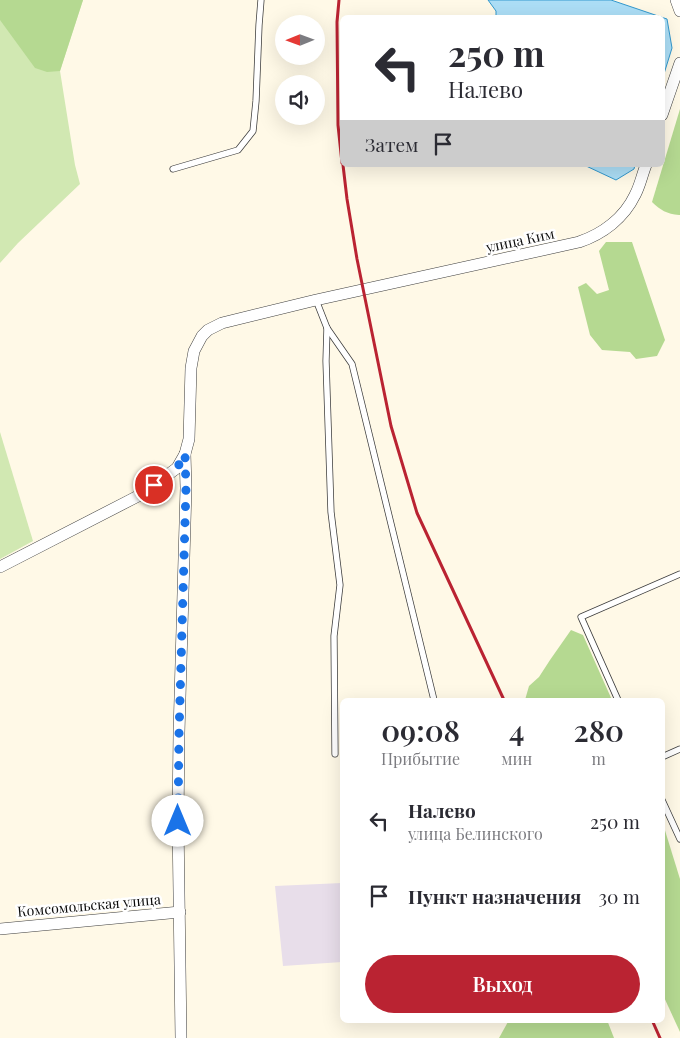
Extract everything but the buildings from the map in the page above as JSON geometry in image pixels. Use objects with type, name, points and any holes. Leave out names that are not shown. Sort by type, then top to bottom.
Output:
[{"type":"street","points":[[676,0],[680,11]]},
{"type":"street","points":[[665,106],[680,63]]},
{"type":"street","name":"улица Ким","points":[[181,1038],[178,821],[179,734],[186,488],[185,454],[189,440],[191,368],[194,351],[202,336],[208,330],[222,323],[363,289],[592,238],[612,225],[630,205],[645,167]]},
{"type":"street","points":[[0,567],[142,494],[177,468],[185,454]]},
{"type":"street","name":"Комсомольская улица","points":[[0,929],[180,912]]},
{"type":"lane","points":[[172,169],[238,150],[253,131],[261,0]]},
{"type":"lane","points":[[316,300],[327,328],[352,364],[434,698]]},
{"type":"lane","points":[[327,328],[326,361],[331,512],[340,585],[334,636],[335,754]]},
{"type":"lane","points":[[617,698],[581,617],[680,574]]},
{"type":"lane","points":[[665,756],[680,749]]},
{"type":"lane","points":[[665,806],[680,839]]},
{"type":"shaded area","points":[[340,883],[340,962],[283,966],[275,886]]},
{"type":"green space","points":[[0,0],[83,0],[60,71],[75,165],[80,184],[18,243],[0,263]]},
{"type":"green space","points":[[0,0],[83,0],[60,71],[47,72],[35,68],[0,20]]},
{"type":"green space","points":[[680,109],[680,215],[664,211],[652,202],[663,167],[665,167],[665,159]]},
{"type":"green space","points":[[606,242],[632,242],[665,340],[657,356],[636,359],[630,352],[602,350],[590,335],[578,287],[586,283],[597,294],[609,290],[599,251]]},
{"type":"green space","points":[[0,432],[33,541],[0,559]]},
{"type":"green space","points":[[571,630],[583,635],[611,698],[526,698],[529,686],[539,677]]},
{"type":"green space","points":[[665,830],[680,879],[680,1032],[665,999]]},
{"type":"green space","points":[[507,1023],[608,1023],[614,1038],[499,1038]]},
{"type":"water","points":[[488,0],[611,0],[655,15],[496,15],[496,11]]},
{"type":"water","points":[[665,18],[667,19],[672,48],[665,71]]},
{"type":"water","points":[[588,167],[634,167],[616,180]]},
{"type":"railway","points":[[339,0],[337,22],[338,125],[340,144]]},
{"type":"railway","points":[[343,167],[357,259],[391,426],[417,513],[503,698]]},
{"type":"railway","points":[[653,1023],[660,1038]]},
{"type":"route","points":[[154,485],[177,468],[185,454],[186,488],[178,821]]}]
